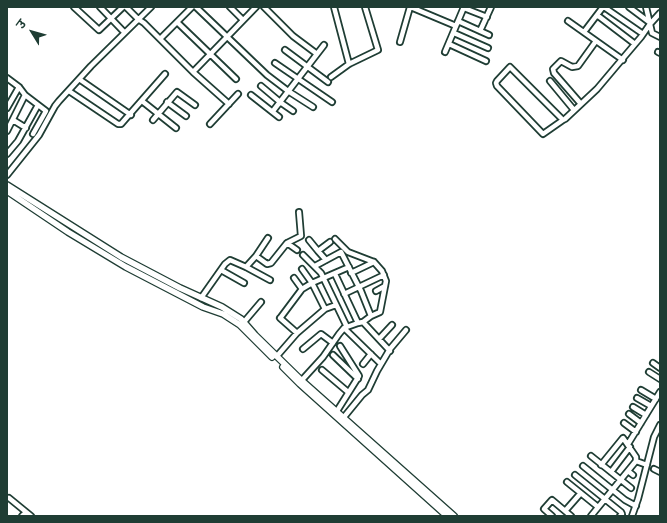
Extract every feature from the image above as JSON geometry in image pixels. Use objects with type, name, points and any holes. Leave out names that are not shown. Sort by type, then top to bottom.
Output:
[{"type":"main road","points":[[8,188],[121,257],[232,313],[244,322],[277,356],[300,384],[447,516]]},
{"type":"main road","points":[[8,188],[68,232],[126,267],[203,307],[223,314],[240,325],[252,338],[344,417],[454,516]]},
{"type":"street","points":[[74,7],[99,30],[125,7],[144,23],[193,72],[229,104]]},
{"type":"street","points":[[100,7],[124,32]]},
{"type":"street","points":[[7,175],[39,135],[55,106],[124,32],[152,7]]},
{"type":"street","points":[[160,39],[192,7]]},
{"type":"street","points":[[196,7],[267,75],[313,107]]},
{"type":"street","points":[[230,7],[243,20]]},
{"type":"street","points":[[193,72],[256,7]]},
{"type":"street","points":[[264,7],[293,36],[317,54]]},
{"type":"street","points":[[334,7],[349,64]]},
{"type":"street","points":[[331,77],[349,64],[378,50],[365,7]]},
{"type":"street","points":[[400,42],[412,7],[489,35]]},
{"type":"street","points":[[457,7],[464,8],[487,17]]},
{"type":"street","points":[[480,31],[491,7]]},
{"type":"street","points":[[584,32],[604,7],[643,34]]},
{"type":"street","points":[[629,7],[649,23]]},
{"type":"street","points":[[646,7],[652,33],[660,37]]},
{"type":"street","points":[[563,120],[510,67],[497,81],[497,86],[543,134],[563,120],[581,104],[623,60],[643,34],[649,23],[660,12],[660,7]]},
{"type":"street","points":[[445,52],[464,8]]},
{"type":"street","points":[[597,15],[635,44]]},
{"type":"street","points":[[568,21],[623,60]]},
{"type":"street","points":[[177,22],[236,79]]},
{"type":"street","points":[[454,33],[488,48]]},
{"type":"street","points":[[581,104],[560,80],[553,69],[561,61],[572,67],[578,66],[596,41]]},
{"type":"street","points":[[449,44],[486,61]]},
{"type":"street","points":[[273,112],[324,45]]},
{"type":"street","points":[[285,50],[328,82]]},
{"type":"street","points":[[275,63],[332,102]]},
{"type":"street","points":[[69,90],[118,124],[123,124],[165,74]]},
{"type":"street","points":[[7,78],[19,87],[25,95],[45,109],[46,112],[33,134]]},
{"type":"street","points":[[79,80],[131,115]]},
{"type":"street","points":[[560,80],[552,83],[574,110]]},
{"type":"street","points":[[261,86],[293,111]]},
{"type":"street","points":[[7,108],[19,87]]},
{"type":"street","points":[[152,120],[177,92],[195,105]]},
{"type":"street","points":[[210,124],[238,94]]},
{"type":"street","points":[[7,131],[25,95]]},
{"type":"street","points":[[251,95],[279,117]]},
{"type":"street","points":[[142,101],[176,128]]},
{"type":"street","points":[[167,102],[186,116]]},
{"type":"street","points":[[7,154],[18,141],[38,105]]},
{"type":"street","points":[[13,120],[26,128]]},
{"type":"street","points":[[7,164],[13,168]]},
{"type":"street","points":[[256,256],[267,264],[270,263],[287,243],[301,236],[299,212]]},
{"type":"street","points":[[246,267],[256,256],[268,238]]},
{"type":"street","points":[[302,380],[323,358],[346,328],[360,323],[380,312],[386,281],[382,271],[374,262],[348,252],[335,239]]},
{"type":"street","points":[[309,240],[326,260]]},
{"type":"street","points":[[318,251],[330,242]]},
{"type":"street","points":[[287,243],[297,250]]},
{"type":"street","points":[[315,266],[341,252],[371,316]]},
{"type":"street","points":[[303,255],[315,266],[324,278],[346,328],[381,364]]},
{"type":"street","points":[[201,298],[225,264],[230,260],[270,280]]},
{"type":"street","points":[[351,273],[374,262]]},
{"type":"street","points":[[297,334],[281,317],[302,289],[348,267]]},
{"type":"street","points":[[302,268],[312,283],[325,309]]},
{"type":"street","points":[[221,270],[244,283]]},
{"type":"street","points":[[334,274],[360,323],[379,339],[390,351]]},
{"type":"street","points":[[344,294],[358,286],[384,275]]},
{"type":"street","points":[[294,278],[302,289]]},
{"type":"street","points":[[376,291],[385,286]]},
{"type":"street","points":[[244,322],[261,302]]},
{"type":"street","points":[[277,356],[297,334],[325,309],[336,304]]},
{"type":"street","points":[[379,339],[392,325]]},
{"type":"street","points":[[344,417],[368,390],[381,364],[406,330]]},
{"type":"street","points":[[303,349],[321,334],[333,343]]},
{"type":"street","points":[[337,411],[359,376],[340,346]]},
{"type":"street","points":[[363,364],[371,354]]},
{"type":"street","points":[[333,355],[358,379]]},
{"type":"street","points":[[653,363],[660,368]]},
{"type":"street","points":[[322,370],[348,392]]},
{"type":"street","points":[[649,372],[660,379]]},
{"type":"street","points":[[641,390],[656,399]]},
{"type":"street","points":[[611,472],[629,446],[660,392]]},
{"type":"street","points":[[637,398],[651,406]]},
{"type":"street","points":[[633,407],[646,415]]},
{"type":"street","points":[[629,414],[641,423]]},
{"type":"street","points":[[624,423],[636,432]]},
{"type":"street","points":[[632,516],[654,437],[660,425]]},
{"type":"street","points":[[591,516],[636,461],[636,457],[623,438],[601,465]]},
{"type":"street","points":[[591,456],[631,488]]},
{"type":"street","points":[[636,461],[646,465]]},
{"type":"street","points":[[583,466],[612,490],[636,506]]},
{"type":"street","points":[[654,469],[660,472]]},
{"type":"street","points":[[628,471],[633,474]]},
{"type":"street","points":[[575,474],[621,512],[622,514],[620,516]]},
{"type":"street","points":[[567,482],[598,507]]},
{"type":"street","points":[[565,511],[580,494]]},
{"type":"street","points":[[9,498],[31,516]]},
{"type":"street","points":[[552,516],[544,509],[552,500],[571,516]]},
{"type":"street","points":[[22,516],[26,512]]}]
